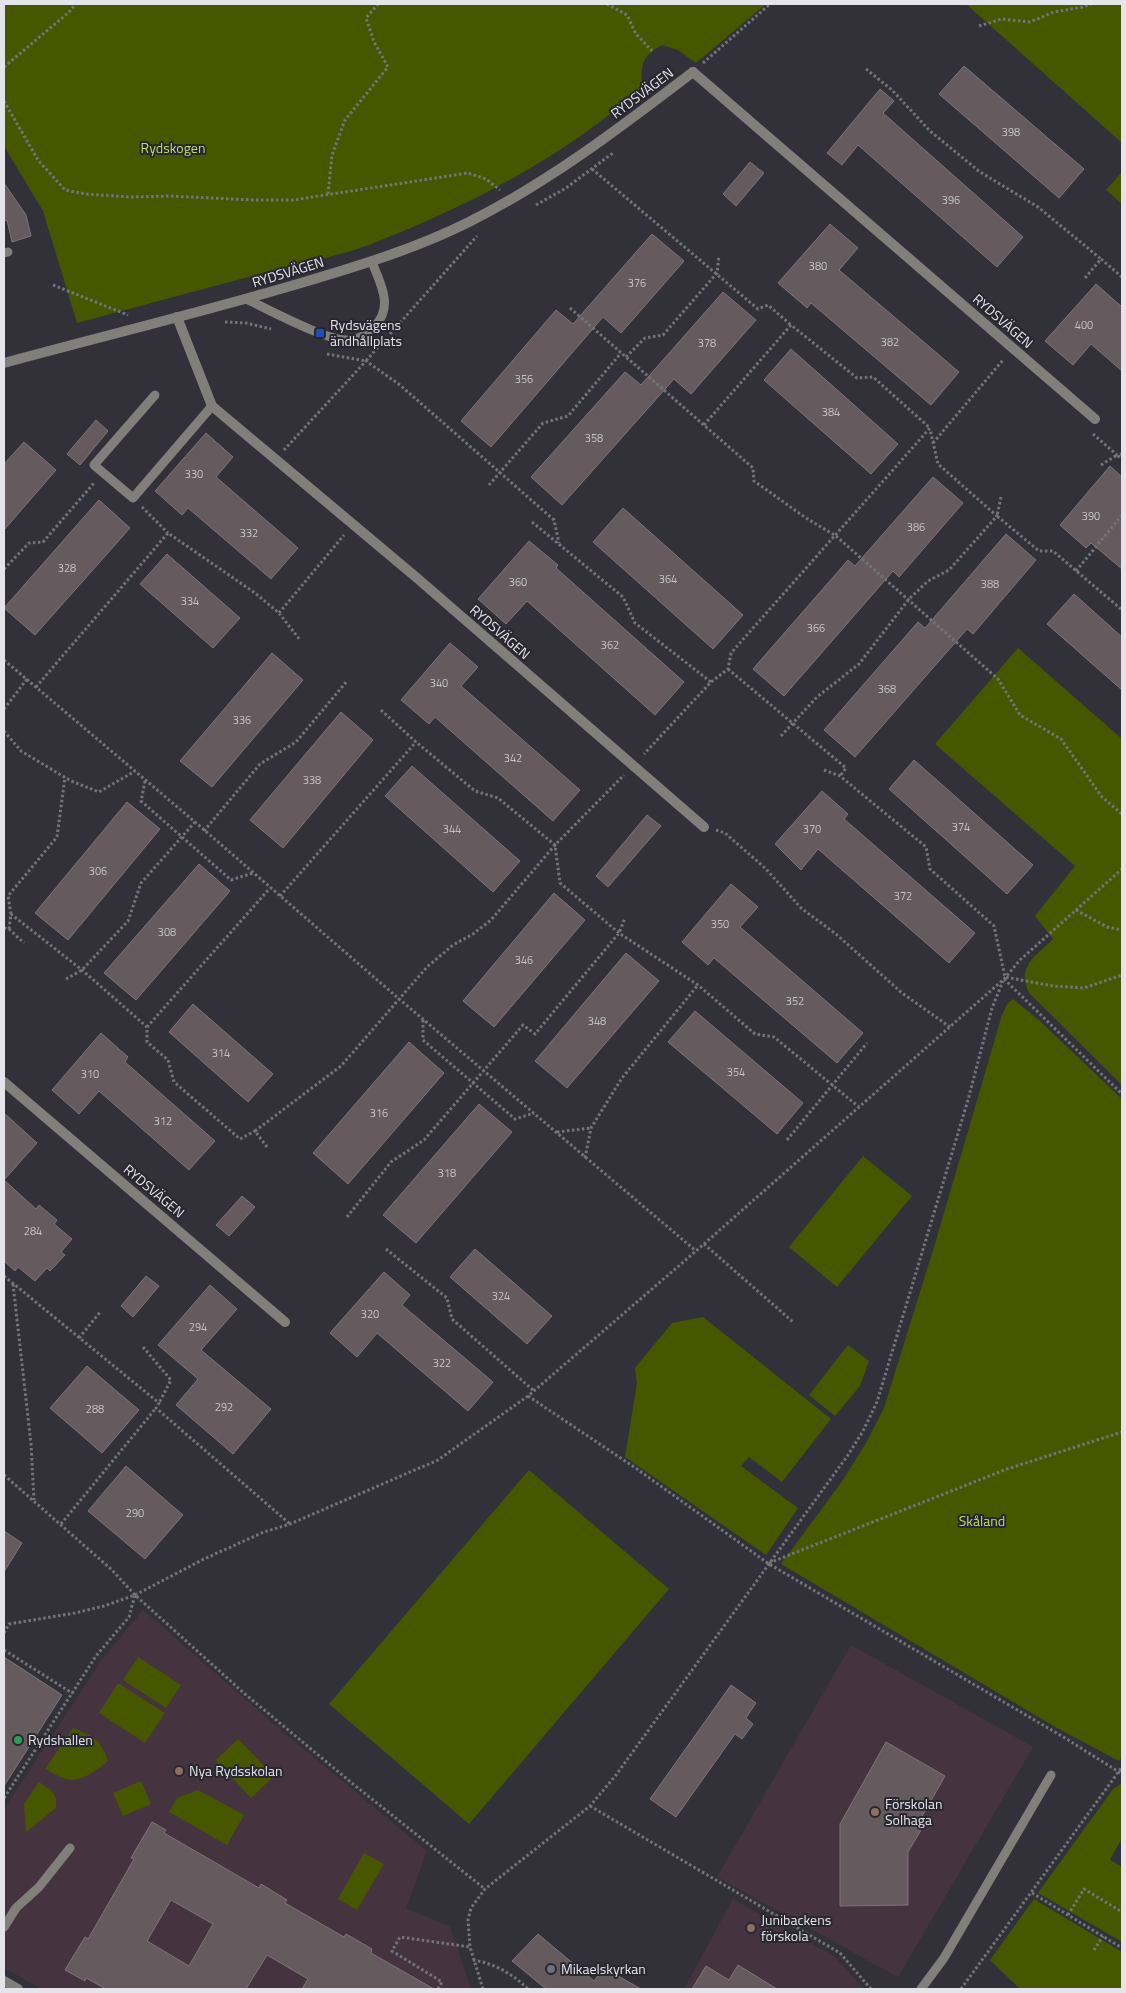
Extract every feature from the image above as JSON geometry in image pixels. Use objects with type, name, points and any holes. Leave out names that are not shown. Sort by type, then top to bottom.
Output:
[{"type":"street","name":"RYDSVÄGEN","points":[[4,363],[246,299],[372,262],[420,244],[469,222],[523,192],[576,158],[693,72],[1095,419]]},
{"type":"street","name":"RYDSVÄGEN","points":[[177,317],[212,406],[417,578],[704,826]]},
{"type":"street","name":"RYDSVÄGEN","points":[[4,1082],[285,1322]]},
{"type":"street","points":[[4,1981],[18,1989]]},
{"type":"lane","points":[[246,299],[288,320],[339,340],[359,338],[378,323],[385,306],[385,295],[372,262]]},
{"type":"lane","points":[[155,395],[94,465],[133,498],[212,406]]},
{"type":"lane","points":[[921,1989],[944,1958],[1051,1775]]},
{"type":"lane","points":[[4,1927],[16,1908],[39,1887],[70,1848]]},
{"type":"path","points":[[4,67],[76,4]]},
{"type":"path","points":[[328,194],[332,155],[345,120],[388,66],[374,42],[366,18],[378,4]]},
{"type":"path","points":[[607,4],[627,15],[636,34],[652,51]]},
{"type":"path","points":[[693,72],[770,4]]},
{"type":"path","points":[[979,26],[1002,19],[1030,22],[1054,12],[1083,8],[1090,4]]},
{"type":"path","points":[[866,69],[892,90],[930,131],[980,172],[1038,207],[1122,277]]},
{"type":"path","points":[[4,101],[38,160],[66,190],[86,194],[131,197],[170,196],[293,200],[468,173],[486,178],[501,190]]},
{"type":"path","points":[[534,206],[566,188],[616,151]]},
{"type":"path","points":[[592,168],[758,309],[768,305],[791,326],[857,378],[873,377],[930,428],[938,464],[1038,551],[1053,550],[1122,610]]},
{"type":"path","points":[[493,194],[508,186]]},
{"type":"path","points":[[275,459],[366,361],[477,236],[485,232]]},
{"type":"path","points":[[626,357],[645,338],[663,335],[716,273],[719,256]]},
{"type":"path","points":[[1086,278],[1101,259]]},
{"type":"path","points":[[53,285],[129,315],[119,318]]},
{"type":"path","points":[[570,308],[753,468],[754,481],[798,513],[836,536],[998,679],[1020,715],[1061,739],[1102,797],[1122,814]]},
{"type":"path","points":[[704,425],[791,326]]},
{"type":"path","points":[[933,442],[1013,348]]},
{"type":"path","points":[[489,485],[543,423],[568,416],[621,353]]},
{"type":"path","points":[[327,354],[366,361],[400,385],[554,520],[559,543]]},
{"type":"path","points":[[1095,419],[1087,429],[1122,459]]},
{"type":"path","points":[[270,888],[147,1027],[147,1042],[168,1060],[174,1082],[240,1139],[256,1130],[341,1066],[427,966],[452,945],[473,934],[491,920],[555,845],[633,766],[711,682],[728,669],[731,653],[930,428]]},
{"type":"path","points":[[1101,466],[1117,455],[1122,454]]},
{"type":"path","points":[[4,569],[29,542],[43,542],[102,473]]},
{"type":"path","points":[[781,736],[817,697],[859,664],[909,600],[928,581],[949,570],[996,516],[1001,497]]},
{"type":"path","points":[[133,498],[168,533],[255,593],[278,613],[300,640]]},
{"type":"path","points":[[1076,571],[1122,515]]},
{"type":"path","points":[[532,522],[623,596],[636,623],[711,682]]},
{"type":"path","points":[[278,613],[353,525]]},
{"type":"path","points":[[36,687],[168,533]]},
{"type":"path","points":[[4,660],[696,1251]]},
{"type":"path","points":[[728,669],[846,768],[840,776]]},
{"type":"path","points":[[4,708],[27,679]]},
{"type":"path","points":[[204,830],[260,764],[296,742],[347,681]]},
{"type":"path","points":[[381,710],[475,791],[498,798],[555,845],[560,883],[619,933],[698,985],[756,1034],[774,1037],[858,1107]]},
{"type":"path","points":[[4,732],[21,751],[65,777],[99,792],[136,771]]},
{"type":"path","points":[[280,896],[416,742]]},
{"type":"path","points":[[483,1989],[470,1947],[468,1920],[471,1908],[484,1889],[590,1806],[616,1775],[848,1455],[863,1430],[877,1402],[952,1154],[992,1008],[1004,978],[994,926],[930,869],[926,847],[840,776],[824,770]]},
{"type":"path","points":[[9,929],[8,896],[57,837],[65,777]]},
{"type":"path","points":[[145,780],[141,801],[231,880],[253,873]]},
{"type":"path","points":[[66,979],[82,970],[128,921],[141,883],[195,822]]},
{"type":"path","points":[[704,826],[725,833],[766,868],[801,908],[836,934],[902,993],[950,1027]]},
{"type":"path","points":[[4,1625],[74,1613],[104,1606],[135,1595],[204,1559],[264,1532],[290,1524],[438,1460],[534,1391],[950,1027],[1004,978],[1020,960],[1122,869]]},
{"type":"path","points":[[1076,910],[1107,927],[1122,930]]},
{"type":"path","points":[[10,914],[82,970],[147,1027]]},
{"type":"path","points":[[347,1216],[391,1162],[424,1140],[523,1025],[535,1034],[619,933],[625,918]]},
{"type":"path","points":[[4,928],[9,929],[24,943]]},
{"type":"path","points":[[1004,978],[1053,986],[1084,988],[1122,976]]},
{"type":"path","points":[[1004,978],[1122,1094]]},
{"type":"path","points":[[586,1158],[591,1128],[622,1078],[698,985]]},
{"type":"path","points":[[423,1019],[424,1040],[515,1119],[534,1113]]},
{"type":"path","points":[[787,1140],[868,1043]]},
{"type":"path","points":[[556,1133],[591,1128]]},
{"type":"path","points":[[256,1130],[267,1148]]},
{"type":"path","points":[[704,1244],[793,1322]]},
{"type":"path","points":[[386,1249],[447,1298],[452,1319],[534,1391]]},
{"type":"path","points":[[4,1276],[159,1403]]},
{"type":"path","points":[[13,1284],[31,1444],[34,1500]]},
{"type":"path","points":[[79,1338],[101,1311]]},
{"type":"path","points":[[61,1524],[156,1408],[171,1380],[142,1347]]},
{"type":"path","points":[[528,1396],[637,1469],[769,1564],[1057,1733],[1121,1773]]},
{"type":"path","points":[[156,1408],[290,1524]]},
{"type":"path","points":[[769,1564],[1007,1469],[1122,1432]]},
{"type":"path","points":[[4,1475],[112,1570],[135,1595],[246,1694],[484,1889]]},
{"type":"path","points":[[4,1798],[96,1656],[129,1618],[135,1595]]},
{"type":"path","points":[[4,1633],[9,1624]]},
{"type":"path","points":[[4,1650],[72,1693]]},
{"type":"path","points":[[961,1989],[1121,1773],[1122,1767]]},
{"type":"path","points":[[590,1806],[840,1953],[871,1989]]},
{"type":"path","points":[[1068,1915],[1084,1889],[1122,1912]]},
{"type":"path","points":[[1032,1893],[1122,1948]]},
{"type":"path","points":[[1094,1950],[1103,1936]]},
{"type":"path","points":[[438,1989],[442,1982],[392,1951],[400,1937],[470,1947]]},
{"type":"path","points":[[473,1960],[486,1962],[520,1981],[528,1989]]},
{"type":"shaded area","name":"Nya Rydsskolan","points":[[143,1610],[284,1733],[427,1851],[406,1908],[450,1927],[471,1989],[42,1989],[4,1968],[4,1809],[101,1661]]},
{"type":"shaded area","name":"Förskolan Solhaga","points":[[851,1645],[1033,1747],[898,1977],[717,1877]]},
{"type":"shaded area","name":"Junibackens förskola","points":[[733,1899],[835,1957],[864,1989],[684,1989]]},
{"type":"green space","name":"Rydskogen","points":[[4,4],[766,4],[696,63],[678,50],[662,45],[655,49],[646,57],[642,67],[642,87],[612,113],[547,158],[513,178],[442,214],[369,245],[346,252],[77,323],[43,211],[4,146]]},
{"type":"green space","points":[[966,4],[1122,4],[1122,143]]},
{"type":"green space","points":[[1122,172],[1122,204],[1106,190]]},
{"type":"green space","points":[[1018,648],[1122,739],[1122,1085],[1029,993],[1026,984],[1026,969],[1030,962],[1053,939],[1035,916],[1075,866],[935,744]]},
{"type":"green space","name":"Skåland","points":[[1013,999],[1040,1021],[1122,1099],[1122,1756],[1119,1761],[1057,1728],[781,1564],[843,1480],[866,1443],[884,1408],[934,1247],[1002,1015],[1007,1004]]},
{"type":"green space","points":[[863,1156],[912,1196],[837,1287],[789,1247]]},
{"type":"green space","points":[[703,1317],[831,1419],[782,1482],[749,1457],[741,1466],[798,1508],[766,1555],[625,1457],[637,1383],[635,1368],[672,1323]]},
{"type":"green space","points":[[848,1345],[869,1361],[860,1386],[835,1416],[809,1395]]},
{"type":"green space","points":[[529,1470],[669,1589],[469,1824],[329,1704]]},
{"type":"green space","points":[[138,1657],[181,1685],[166,1708],[123,1680]]},
{"type":"green space","points":[[118,1683],[165,1713],[145,1743],[99,1713]]},
{"type":"green space","points":[[73,1728],[95,1739],[102,1747],[108,1761],[83,1778],[71,1780],[45,1769]]},
{"type":"green space","points":[[238,1739],[274,1776],[251,1798],[216,1760]]},
{"type":"green space","points":[[141,1781],[151,1804],[123,1816],[113,1793]]},
{"type":"green space","points":[[39,1782],[50,1790],[56,1798],[56,1808],[26,1832],[24,1804]]},
{"type":"green space","points":[[1122,1783],[1122,1838],[1110,1860],[1122,1867],[1122,1942],[1038,1893],[1113,1789]]},
{"type":"green space","points":[[198,1790],[244,1815],[227,1845],[169,1812],[177,1798]]},
{"type":"green space","points":[[364,1853],[384,1864],[357,1910],[338,1899]]},
{"type":"green space","points":[[1034,1899],[1122,1952],[1122,1989],[1020,1989],[990,1960]]},
{"type":"building","points":[[964,66],[1084,169],[1059,198],[939,94]]},
{"type":"building","points":[[880,89],[894,101],[883,113],[1023,237],[997,267],[858,145],[842,165],[827,153]]},
{"type":"building","points":[[750,162],[764,173],[736,206],[723,194]]},
{"type":"building","points":[[4,183],[26,215],[31,236],[12,242],[7,220],[4,221]]},
{"type":"building","points":[[830,224],[858,248],[839,270],[959,372],[931,405],[811,303],[807,308],[778,283]]},
{"type":"building","points":[[652,234],[684,261],[621,333],[603,317],[491,447],[461,421],[556,310],[573,324]]},
{"type":"building","points":[[1096,284],[1122,307],[1122,371],[1091,344],[1073,365],[1045,341]]},
{"type":"building","points":[[723,292],[756,320],[691,394],[674,379],[562,505],[531,477],[625,372],[641,385]]},
{"type":"building","points":[[791,349],[898,444],[871,474],[764,380]]},
{"type":"building","points":[[96,420],[108,431],[80,465],[67,454]]},
{"type":"building","points":[[206,433],[233,457],[216,477],[298,548],[271,579],[188,508],[182,515],[155,491]]},
{"type":"building","points":[[24,442],[56,470],[4,530],[4,464]]},
{"type":"building","points":[[1110,466],[1122,477],[1122,569],[1091,543],[1086,548],[1060,525]]},
{"type":"building","points":[[933,477],[963,503],[899,577],[893,571],[784,696],[753,669],[848,560],[855,566]]},
{"type":"building","points":[[99,500],[130,528],[35,635],[4,608]]},
{"type":"building","points":[[623,508],[743,615],[713,649],[593,542]]},
{"type":"building","points":[[1006,534],[1036,560],[973,634],[967,629],[855,757],[824,730],[918,622],[925,628]]},
{"type":"building","points":[[529,541],[558,565],[556,568],[684,682],[655,715],[527,601],[506,624],[478,599]]},
{"type":"building","points":[[167,554],[240,618],[213,648],[140,584]]},
{"type":"building","points":[[1074,594],[1122,637],[1122,690],[1047,624]]},
{"type":"building","points":[[450,643],[478,667],[461,686],[580,790],[553,821],[435,717],[429,724],[401,700]]},
{"type":"building","points":[[272,653],[303,680],[212,787],[180,761]]},
{"type":"building","points":[[341,712],[373,740],[283,848],[250,820]]},
{"type":"building","points":[[914,760],[1033,865],[1007,894],[889,789]]},
{"type":"building","points":[[412,766],[520,861],[493,892],[385,796]]},
{"type":"building","points":[[822,791],[848,814],[844,819],[975,933],[949,963],[818,849],[801,870],[775,844]]},
{"type":"building","points":[[127,802],[160,829],[68,940],[35,913]]},
{"type":"building","points":[[647,815],[661,826],[608,887],[596,876]]},
{"type":"building","points":[[199,864],[230,891],[136,1000],[104,973]]},
{"type":"building","points":[[731,884],[758,907],[740,927],[863,1033],[837,1063],[714,958],[708,965],[682,942]]},
{"type":"building","points":[[554,893],[585,920],[494,1027],[463,1001]]},
{"type":"building","points":[[626,953],[659,981],[567,1088],[535,1061]]},
{"type":"building","points":[[193,1004],[273,1074],[248,1102],[169,1032]]},
{"type":"building","points":[[695,1011],[803,1103],[777,1134],[668,1042]]},
{"type":"building","points":[[101,1033],[128,1057],[125,1062],[215,1141],[189,1170],[99,1091],[79,1114],[52,1090]]},
{"type":"building","points":[[409,1042],[444,1073],[348,1184],[313,1153]]},
{"type":"building","points":[[479,1104],[512,1132],[416,1243],[383,1215]]},
{"type":"building","points":[[4,1113],[37,1143],[4,1180]]},
{"type":"building","points":[[4,1180],[36,1209],[39,1205],[57,1220],[54,1224],[72,1239],[61,1252],[65,1255],[50,1271],[47,1268],[35,1281],[18,1267],[15,1271],[4,1261]]},
{"type":"building","points":[[242,1196],[255,1207],[229,1236],[216,1225]]},
{"type":"building","points":[[475,1249],[552,1316],[527,1344],[450,1277]]},
{"type":"building","points":[[384,1272],[410,1295],[402,1305],[493,1382],[468,1411],[377,1333],[357,1357],[330,1333]]},
{"type":"building","points":[[146,1276],[159,1286],[133,1317],[121,1306]]},
{"type":"building","points":[[210,1285],[237,1309],[201,1350],[271,1409],[233,1454],[176,1405],[198,1379],[158,1345]]},
{"type":"building","points":[[87,1366],[139,1410],[102,1453],[50,1408]]},
{"type":"building","points":[[126,1466],[183,1515],[145,1559],[88,1511]]},
{"type":"building","points":[[4,1531],[22,1543],[4,1572]]},
{"type":"building","name":"Rydshallen","points":[[4,1657],[62,1695],[4,1786]]},
{"type":"building","points":[[731,1685],[756,1703],[746,1718],[753,1724],[742,1739],[735,1734],[676,1817],[650,1799]]},
{"type":"building","points":[[886,1742],[945,1776],[916,1827],[921,1830],[908,1852],[908,1905],[840,1906],[840,1824]]},
{"type":"building","points":[[152,1822],[166,1830],[164,1833],[259,1888],[261,1884],[287,1900],[285,1903],[344,1937],[346,1934],[372,1949],[371,1953],[434,1989],[302,1989],[308,1979],[267,1955],[246,1989],[106,1989],[86,1978],[85,1981],[65,1970],[85,1937],[88,1939],[134,1859],[131,1858]],"holes":[[[171,1900],[213,1924],[189,1966],[147,1941]]]},
{"type":"building","name":"Mikaelskyrkan","points":[[538,1934],[594,1981],[604,1968],[641,1989],[546,1989],[512,1961]]},
{"type":"building","points":[[738,1965],[777,1989],[692,1989],[706,1966],[729,1980]]},
{"type":"place","name":"Rydsvägens ändhållplats","points":[[320,333]]},
{"type":"place","name":"Rydshallen","points":[[18,1740]]},
{"type":"place","name":"Nya Rydsskolan","points":[[179,1771]]},
{"type":"place","name":"Förskolan Solhaga","points":[[875,1812]]},
{"type":"place","name":"Junibackens förskola","points":[[751,1928]]},
{"type":"place","name":"Mikaelskyrkan","points":[[551,1969]]}]
